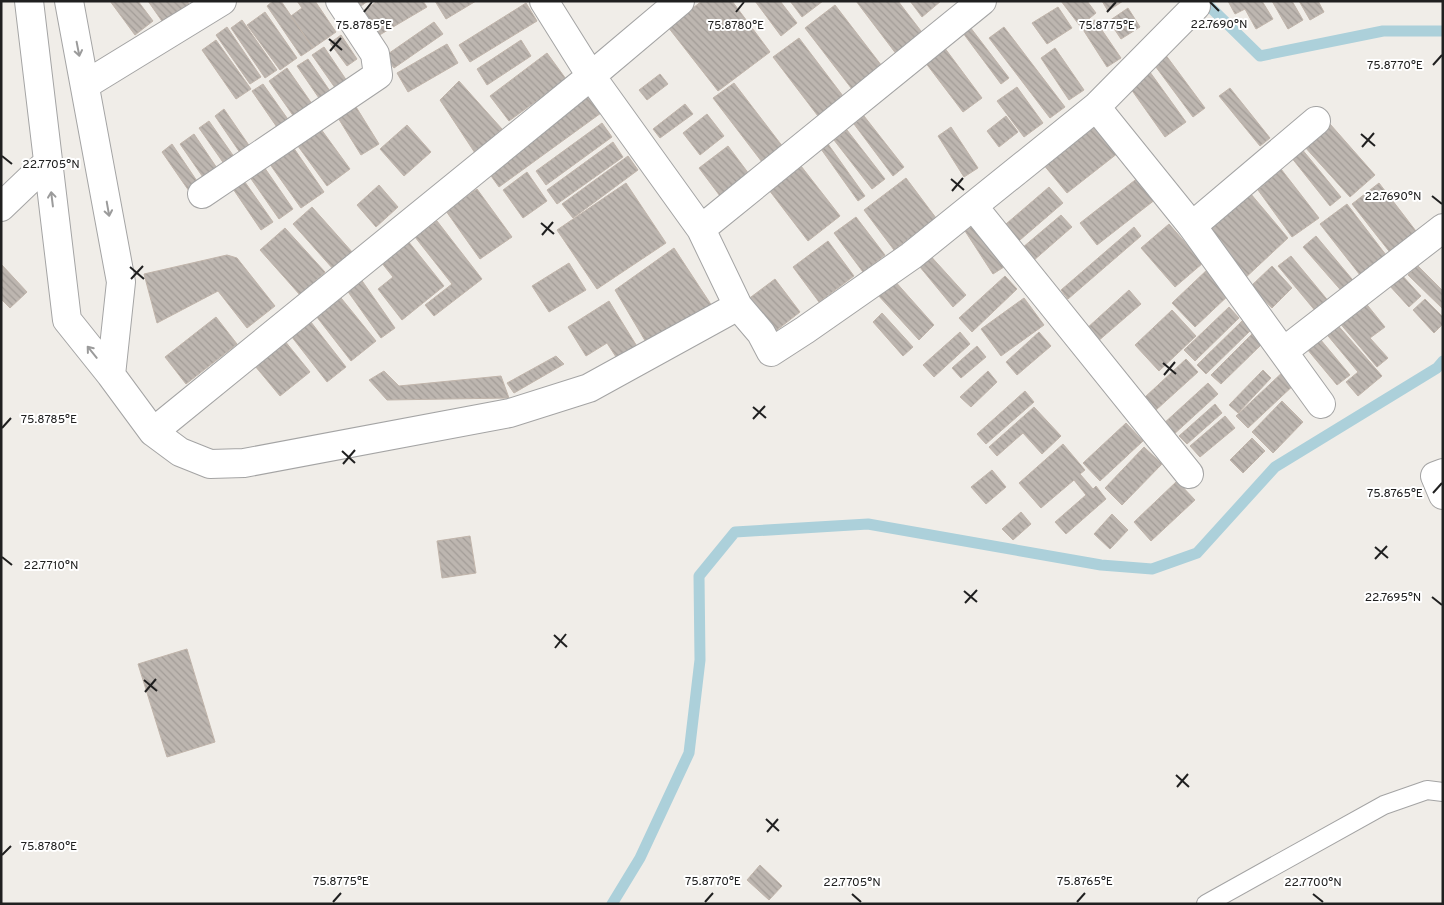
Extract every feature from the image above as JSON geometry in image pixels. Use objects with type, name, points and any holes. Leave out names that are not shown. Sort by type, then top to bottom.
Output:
[{"type":"street","points":[[29,1],[67,320],[153,432],[180,452],[210,464],[244,463],[510,413],[589,388],[738,306]]},
{"type":"street","points":[[69,1],[121,282],[111,375]]},
{"type":"street","points":[[85,85],[222,1]]},
{"type":"street","points":[[202,194],[378,75],[375,54],[340,1]]},
{"type":"street","points":[[544,1],[591,76],[700,229],[738,306],[761,333],[771,352],[910,256],[1096,107],[1196,6]]},
{"type":"street","points":[[153,432],[591,76],[680,1]]},
{"type":"street","points":[[700,229],[982,1]]},
{"type":"street","points":[[1096,107],[1192,226],[1321,404]]},
{"type":"street","points":[[1192,226],[1316,121]]},
{"type":"street","points":[[1,208],[48,162]]},
{"type":"street","points":[[973,206],[1189,474]]},
{"type":"street","points":[[1284,351],[1443,228]]},
{"type":"street","points":[[1443,472],[1435,476],[1443,495]]},
{"type":"lane","points":[[1206,904],[1384,805],[1427,790],[1443,792]]},
{"type":"building","points":[[110,1],[138,1],[153,21],[135,35]]},
{"type":"building","points":[[148,1],[187,1],[190,6],[164,24]]},
{"type":"building","points":[[273,1],[281,1],[313,48],[301,56],[267,6]]},
{"type":"building","points":[[297,1],[315,1],[336,32],[313,48],[291,16],[302,8]]},
{"type":"building","points":[[358,1],[368,1],[361,6]]},
{"type":"building","points":[[378,1],[423,1],[427,7],[371,40],[356,15]]},
{"type":"building","points":[[435,1],[476,1],[446,19]]},
{"type":"building","points":[[702,1],[732,1],[770,52],[718,91],[668,27]]},
{"type":"building","points":[[755,1],[780,1],[797,23],[781,36]]},
{"type":"building","points":[[790,1],[823,1],[802,17]]},
{"type":"building","points":[[856,1],[898,1],[924,35],[897,55]]},
{"type":"building","points":[[910,1],[941,1],[922,17]]},
{"type":"building","points":[[1061,1],[1087,1],[1096,13],[1080,26]]},
{"type":"building","points":[[1102,1],[1123,1],[1108,11]]},
{"type":"building","points":[[1228,1],[1262,1],[1273,19],[1256,29],[1245,9],[1235,14]]},
{"type":"building","points":[[1272,1],[1292,1],[1303,20],[1288,29]]},
{"type":"building","points":[[1299,1],[1318,1],[1324,12],[1310,20]]},
{"type":"building","points":[[526,3],[537,21],[470,62],[459,45]]},
{"type":"building","points":[[835,5],[885,70],[855,93],[805,28]]},
{"type":"building","points":[[1058,7],[1072,28],[1047,44],[1032,23]]},
{"type":"building","points":[[1128,8],[1140,27],[1121,39],[1109,21]]},
{"type":"building","points":[[265,12],[297,58],[280,70],[247,25]]},
{"type":"building","points":[[242,20],[277,70],[265,78],[231,28]]},
{"type":"building","points":[[1095,20],[1121,58],[1107,67],[1082,28]]},
{"type":"building","points":[[434,22],[443,34],[394,68],[385,56]]},
{"type":"building","points":[[227,27],[261,77],[250,84],[216,35]]},
{"type":"building","points":[[970,27],[1009,78],[1001,84],[963,33]]},
{"type":"building","points":[[1004,27],[1065,107],[1050,118],[989,38]]},
{"type":"building","points":[[341,35],[357,59],[347,66],[330,43]]},
{"type":"building","points":[[799,38],[846,100],[821,120],[773,57]]},
{"type":"building","points":[[216,40],[251,89],[236,99],[202,50]]},
{"type":"building","points":[[521,40],[531,56],[487,85],[477,69]]},
{"type":"building","points":[[447,44],[458,63],[408,92],[397,73]]},
{"type":"building","points":[[324,47],[349,84],[338,92],[312,55]]},
{"type":"building","points":[[944,47],[982,98],[963,112],[925,62]]},
{"type":"building","points":[[1055,48],[1084,90],[1069,100],[1041,58]]},
{"type":"building","points":[[1162,50],[1205,108],[1193,117],[1150,59]]},
{"type":"building","points":[[547,53],[566,79],[509,121],[490,96]]},
{"type":"building","points":[[308,59],[332,94],[321,101],[297,66]]},
{"type":"building","points":[[287,68],[317,111],[299,124],[269,81]]},
{"type":"building","points":[[1147,68],[1186,122],[1165,137],[1126,82]]},
{"type":"building","points":[[660,74],[668,84],[647,100],[639,90]]},
{"type":"building","points":[[459,81],[502,129],[475,153],[440,100]]},
{"type":"building","points":[[734,83],[783,147],[762,162],[713,98]]},
{"type":"building","points":[[263,84],[292,125],[281,133],[252,91]]},
{"type":"building","points":[[1017,87],[1043,123],[1024,137],[997,101]]},
{"type":"building","points":[[1230,88],[1270,138],[1260,146],[1219,96]]},
{"type":"building","points":[[588,95],[601,113],[499,187],[486,169]]},
{"type":"building","points":[[353,102],[379,144],[361,155],[335,113]]},
{"type":"building","points":[[685,104],[693,114],[660,138],[653,129]]},
{"type":"building","points":[[224,109],[255,154],[245,160],[215,116]]},
{"type":"building","points":[[707,114],[724,136],[700,155],[683,133]]},
{"type":"building","points":[[864,116],[904,167],[893,176],[854,124]]},
{"type":"building","points":[[1006,116],[1018,132],[999,147],[987,131]]},
{"type":"building","points":[[1090,117],[1118,153],[1067,193],[1038,158]]},
{"type":"building","points":[[209,121],[237,161],[227,168],[199,128]]},
{"type":"building","points":[[602,123],[612,137],[546,185],[536,171]]},
{"type":"building","points":[[1330,124],[1375,175],[1350,197],[1304,146]]},
{"type":"building","points":[[318,125],[350,169],[327,186],[295,142]]},
{"type":"building","points":[[407,125],[431,152],[404,176],[380,149]]},
{"type":"building","points":[[951,127],[978,168],[964,177],[938,136]]},
{"type":"building","points":[[847,130],[885,179],[872,189],[834,140]]},
{"type":"building","points":[[194,134],[221,174],[207,183],[180,144]]},
{"type":"building","points":[[613,142],[623,157],[557,204],[547,190]]},
{"type":"building","points":[[172,144],[199,184],[189,191],[162,152]]},
{"type":"building","points":[[828,144],[865,196],[858,201],[821,149]]},
{"type":"building","points":[[728,146],[749,174],[720,196],[699,168]]},
{"type":"building","points":[[293,147],[324,192],[301,208],[269,163]]},
{"type":"building","points":[[1301,148],[1341,197],[1330,206],[1291,157]]},
{"type":"building","points":[[628,156],[638,170],[573,218],[562,204]]},
{"type":"building","points":[[262,164],[293,209],[279,219],[247,173]]},
{"type":"building","points":[[801,166],[840,216],[808,241],[769,190]]},
{"type":"building","points":[[1281,169],[1319,218],[1292,237],[1258,190]]},
{"type":"building","points":[[527,172],[547,201],[523,218],[503,190]]},
{"type":"building","points":[[240,175],[273,222],[261,230],[229,183]]},
{"type":"building","points":[[1139,177],[1156,199],[1097,245],[1080,223]]},
{"type":"building","points":[[906,178],[936,218],[894,250],[864,210]]},
{"type":"building","points":[[626,183],[666,243],[597,289],[557,230]]},
{"type":"building","points":[[1379,183],[1419,235],[1392,255],[1352,204]]},
{"type":"building","points":[[379,185],[398,207],[376,227],[357,205]]},
{"type":"building","points":[[1049,187],[1063,203],[1013,246],[999,230]]},
{"type":"building","points":[[477,189],[512,237],[480,259],[446,211]]},
{"type":"building","points":[[1250,193],[1288,238],[1243,280],[1205,232]]},
{"type":"building","points":[[1347,204],[1386,255],[1360,275],[1320,224]]},
{"type":"building","points":[[312,207],[353,253],[334,270],[293,224]]},
{"type":"building","points":[[1061,215],[1072,227],[1033,261],[1022,248]]},
{"type":"building","points":[[856,217],[885,255],[863,272],[834,233]]},
{"type":"building","points":[[437,221],[482,279],[434,316],[425,305],[452,284],[415,237]]},
{"type":"building","points":[[979,222],[1007,265],[993,274],[965,231]]},
{"type":"building","points":[[1169,224],[1203,263],[1175,287],[1141,248]]},
{"type":"building","points":[[1134,227],[1141,236],[1068,299],[1061,290]]},
{"type":"building","points":[[285,228],[325,272],[300,295],[260,250]]},
{"type":"building","points":[[1316,236],[1357,285],[1345,295],[1303,247]]},
{"type":"building","points":[[408,241],[444,286],[402,320],[378,289],[393,277],[381,262]]},
{"type":"building","points":[[828,241],[854,276],[819,302],[793,267]]},
{"type":"building","points":[[674,248],[712,306],[650,349],[615,290]]},
{"type":"building","points":[[927,252],[966,295],[953,307],[915,261]]},
{"type":"building","points":[[227,255],[237,258],[275,306],[247,328],[218,291],[157,323],[144,274]]},
{"type":"building","points":[[1291,256],[1330,303],[1317,313],[1278,266]]},
{"type":"building","points":[[569,263],[586,290],[549,312],[532,286]]},
{"type":"building","points":[[1,264],[27,292],[10,308],[1,299]]},
{"type":"building","points":[[1417,265],[1443,291],[1443,309],[1408,275]]},
{"type":"building","points":[[1272,266],[1292,288],[1272,308],[1250,287]]},
{"type":"building","points":[[1209,268],[1232,292],[1195,327],[1172,303]]},
{"type":"building","points":[[1400,273],[1421,296],[1409,307],[1388,284]]},
{"type":"building","points":[[358,275],[395,328],[381,338],[344,286]]},
{"type":"building","points":[[1005,276],[1017,289],[972,332],[959,318]]},
{"type":"building","points":[[775,279],[800,312],[773,333],[747,300]]},
{"type":"building","points":[[893,279],[934,325],[919,340],[877,294]]},
{"type":"building","points":[[1129,290],[1141,304],[1097,342],[1086,329]]},
{"type":"building","points":[[337,293],[376,341],[351,361],[313,312]]},
{"type":"building","points":[[1024,298],[1044,325],[1001,356],[981,329]]},
{"type":"building","points":[[1425,299],[1443,317],[1443,324],[1434,333],[1413,310]]},
{"type":"building","points":[[609,301],[638,348],[618,360],[607,343],[586,356],[568,327]]},
{"type":"building","points":[[1364,301],[1385,327],[1370,338],[1388,358],[1377,367],[1338,321]]},
{"type":"building","points":[[1229,307],[1239,318],[1195,361],[1184,350]]},
{"type":"building","points":[[1172,310],[1196,336],[1159,371],[1135,345]]},
{"type":"building","points":[[882,313],[913,347],[903,356],[873,322]]},
{"type":"building","points":[[216,317],[237,344],[186,384],[165,357]]},
{"type":"building","points":[[307,317],[346,367],[327,382],[288,332]]},
{"type":"building","points":[[1242,321],[1251,330],[1206,374],[1197,365]]},
{"type":"building","points":[[1335,322],[1382,376],[1358,396],[1346,382],[1358,372],[1324,331]]},
{"type":"building","points":[[960,332],[970,344],[934,377],[923,365]]},
{"type":"building","points":[[1039,332],[1051,346],[1017,375],[1006,362]]},
{"type":"building","points":[[1252,334],[1262,344],[1221,384],[1211,375]]},
{"type":"building","points":[[280,335],[310,372],[280,396],[250,360]]},
{"type":"building","points":[[1320,339],[1350,375],[1337,385],[1307,349]]},
{"type":"building","points":[[977,346],[986,357],[961,378],[952,368]]},
{"type":"building","points":[[556,356],[564,364],[514,393],[507,383]]},
{"type":"building","points":[[1186,359],[1198,372],[1156,410],[1144,398]]},
{"type":"building","points":[[1286,369],[1297,382],[1248,428],[1236,416]]},
{"type":"building","points":[[1263,370],[1271,378],[1238,413],[1229,405]]},
{"type":"building","points":[[384,371],[399,386],[501,376],[509,398],[387,400],[369,380]]},
{"type":"building","points":[[988,371],[997,382],[971,407],[960,397]]},
{"type":"building","points":[[1208,383],[1218,394],[1172,436],[1162,425]]},
{"type":"building","points":[[1025,391],[1034,402],[986,444],[977,434]]},
{"type":"building","points":[[1282,401],[1303,422],[1273,453],[1252,432]]},
{"type":"building","points":[[1215,404],[1222,413],[1187,444],[1179,436]]},
{"type":"building","points":[[1034,407],[1061,436],[1042,454],[1023,433],[997,456],[989,447]]},
{"type":"building","points":[[1225,416],[1235,428],[1200,457],[1190,446]]},
{"type":"building","points":[[1126,423],[1143,441],[1100,481],[1083,463]]},
{"type":"building","points":[[1252,438],[1265,451],[1243,473],[1230,460]]},
{"type":"building","points":[[1063,444],[1085,470],[1080,474],[1093,489],[1096,486],[1106,499],[1066,534],[1055,522],[1086,495],[1074,480],[1041,508],[1019,483]]},
{"type":"building","points":[[1144,447],[1162,464],[1122,505],[1105,488]]},
{"type":"building","points":[[992,470],[1006,487],[986,504],[971,487]]},
{"type":"building","points":[[1177,481],[1195,500],[1151,541],[1134,522]]},
{"type":"building","points":[[1021,512],[1031,524],[1013,540],[1002,529]]},
{"type":"building","points":[[1112,514],[1128,530],[1110,549],[1094,534]]},
{"type":"building","points":[[470,536],[476,573],[442,578],[437,541]]},
{"type":"building","points":[[187,649],[215,742],[167,757],[138,664]]},
{"type":"building","points":[[760,865],[782,886],[769,900],[747,880]]},
{"type":"waterway","points":[[1204,1],[1260,56],[1383,31],[1443,31]]},
{"type":"waterway","points":[[612,904],[640,858],[689,753],[700,660],[699,576],[735,532],[868,524],[1101,565],[1152,569],[1197,553],[1275,467],[1437,368],[1443,361]]}]
